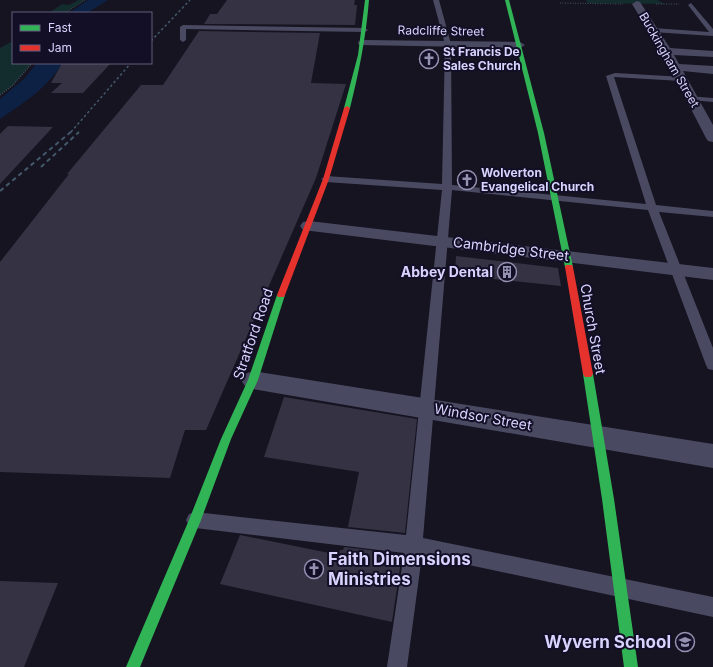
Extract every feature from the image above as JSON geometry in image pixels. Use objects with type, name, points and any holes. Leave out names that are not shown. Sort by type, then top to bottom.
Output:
[{"type":"street","name":"Stratford Road","points":[[133,667],[195,520],[226,439],[253,380],[276,307],[309,226],[326,179],[354,84],[363,43],[367,0]]},
{"type":"street","name":"Church Street","points":[[507,0],[520,45],[556,198],[598,436],[631,667]]},
{"type":"street","name":"Buckingham Street","points":[[637,4],[666,51],[713,138]]},
{"type":"street","name":"Radcliffe Street","points":[[363,43],[520,45]]},
{"type":"street","points":[[666,51],[713,54]]},
{"type":"street","points":[[678,73],[713,70]]},
{"type":"street","name":"Cambridge Street","points":[[309,226],[442,240],[713,274]]},
{"type":"street","name":"Windsor Street","points":[[253,380],[426,407],[713,456]]},
{"type":"lane","points":[[397,667],[414,545],[447,187],[448,44],[436,0]]},
{"type":"lane","points":[[691,4],[713,34]]},
{"type":"lane","points":[[184,40],[183,27],[365,30]]},
{"type":"lane","points":[[653,30],[713,34]]},
{"type":"lane","points":[[678,73],[610,76],[652,207],[676,269],[710,349],[713,365]]},
{"type":"lane","points":[[691,98],[713,100]]},
{"type":"lane","points":[[326,179],[447,187],[713,214]]},
{"type":"lane","points":[[195,520],[414,545],[713,607]]},
{"type":"path","points":[[67,12],[85,0]]},
{"type":"path","points":[[0,95],[13,85],[31,64]]},
{"type":"green space","points":[[78,0],[85,0],[67,12],[50,12],[62,4],[69,5]]},
{"type":"green space","points":[[586,0],[657,0],[665,4],[587,3]]},
{"type":"green space","points":[[12,42],[12,64],[31,64],[13,85],[0,95],[0,48]]},
{"type":"water","points":[[88,0],[108,0],[89,12],[70,12]]},
{"type":"water","points":[[36,64],[61,64],[50,80],[26,101],[0,119],[0,99],[25,78]]},
{"type":"building","points":[[227,0],[355,0],[354,5],[357,5],[355,25],[204,24],[210,14],[217,14]]},
{"type":"building","points":[[199,31],[320,33],[311,83],[346,84],[316,178],[206,430],[185,430],[170,478],[0,472],[0,262],[69,174],[67,174],[141,85],[163,85]]},
{"type":"building","points":[[61,64],[110,64],[83,93],[51,93],[62,83],[51,83]]},
{"type":"building","points":[[8,126],[53,127],[0,184],[0,134]]},
{"type":"building","name":"Abbey Dental","points":[[456,256],[558,268],[561,286],[455,275]]},
{"type":"building","points":[[284,397],[417,419],[405,533],[348,527],[359,472],[264,457]]},
{"type":"building","name":"Faith Dimensions Ministries","points":[[240,535],[339,555],[340,550],[343,550],[344,547],[402,554],[392,622],[220,584]]},
{"type":"building","points":[[0,581],[58,583],[24,667],[0,667]]},
{"type":"railway","points":[[152,40],[190,0]]},
{"type":"railway","points":[[72,131],[130,64]]},
{"type":"railway","points":[[0,191],[72,131]]},
{"type":"railway","points":[[41,167],[79,132]]},
{"type":"traffic: fast","points":[[347,108],[360,55],[367,0]]},
{"type":"traffic: fast","points":[[507,0],[541,133],[569,267]]},
{"type":"traffic: fast","points":[[133,667],[195,520],[226,439],[253,380],[281,295]]},
{"type":"traffic: fast","points":[[588,374],[608,499],[631,667]]},
{"type":"traffic: jam","points":[[281,295],[326,179],[347,108]]},
{"type":"traffic: jam","points":[[569,267],[588,374]]},
{"type":"place","name":"St Francis De Sales Church","points":[[429,59]]},
{"type":"place","name":"Wolverton Evangelical Church","points":[[467,180]]},
{"type":"place","name":"Abbey Dental","points":[[507,272]]},
{"type":"place","name":"Faith Dimensions Ministries","points":[[314,569]]},
{"type":"place","name":"Wyvern School","points":[[685,642]]}]
